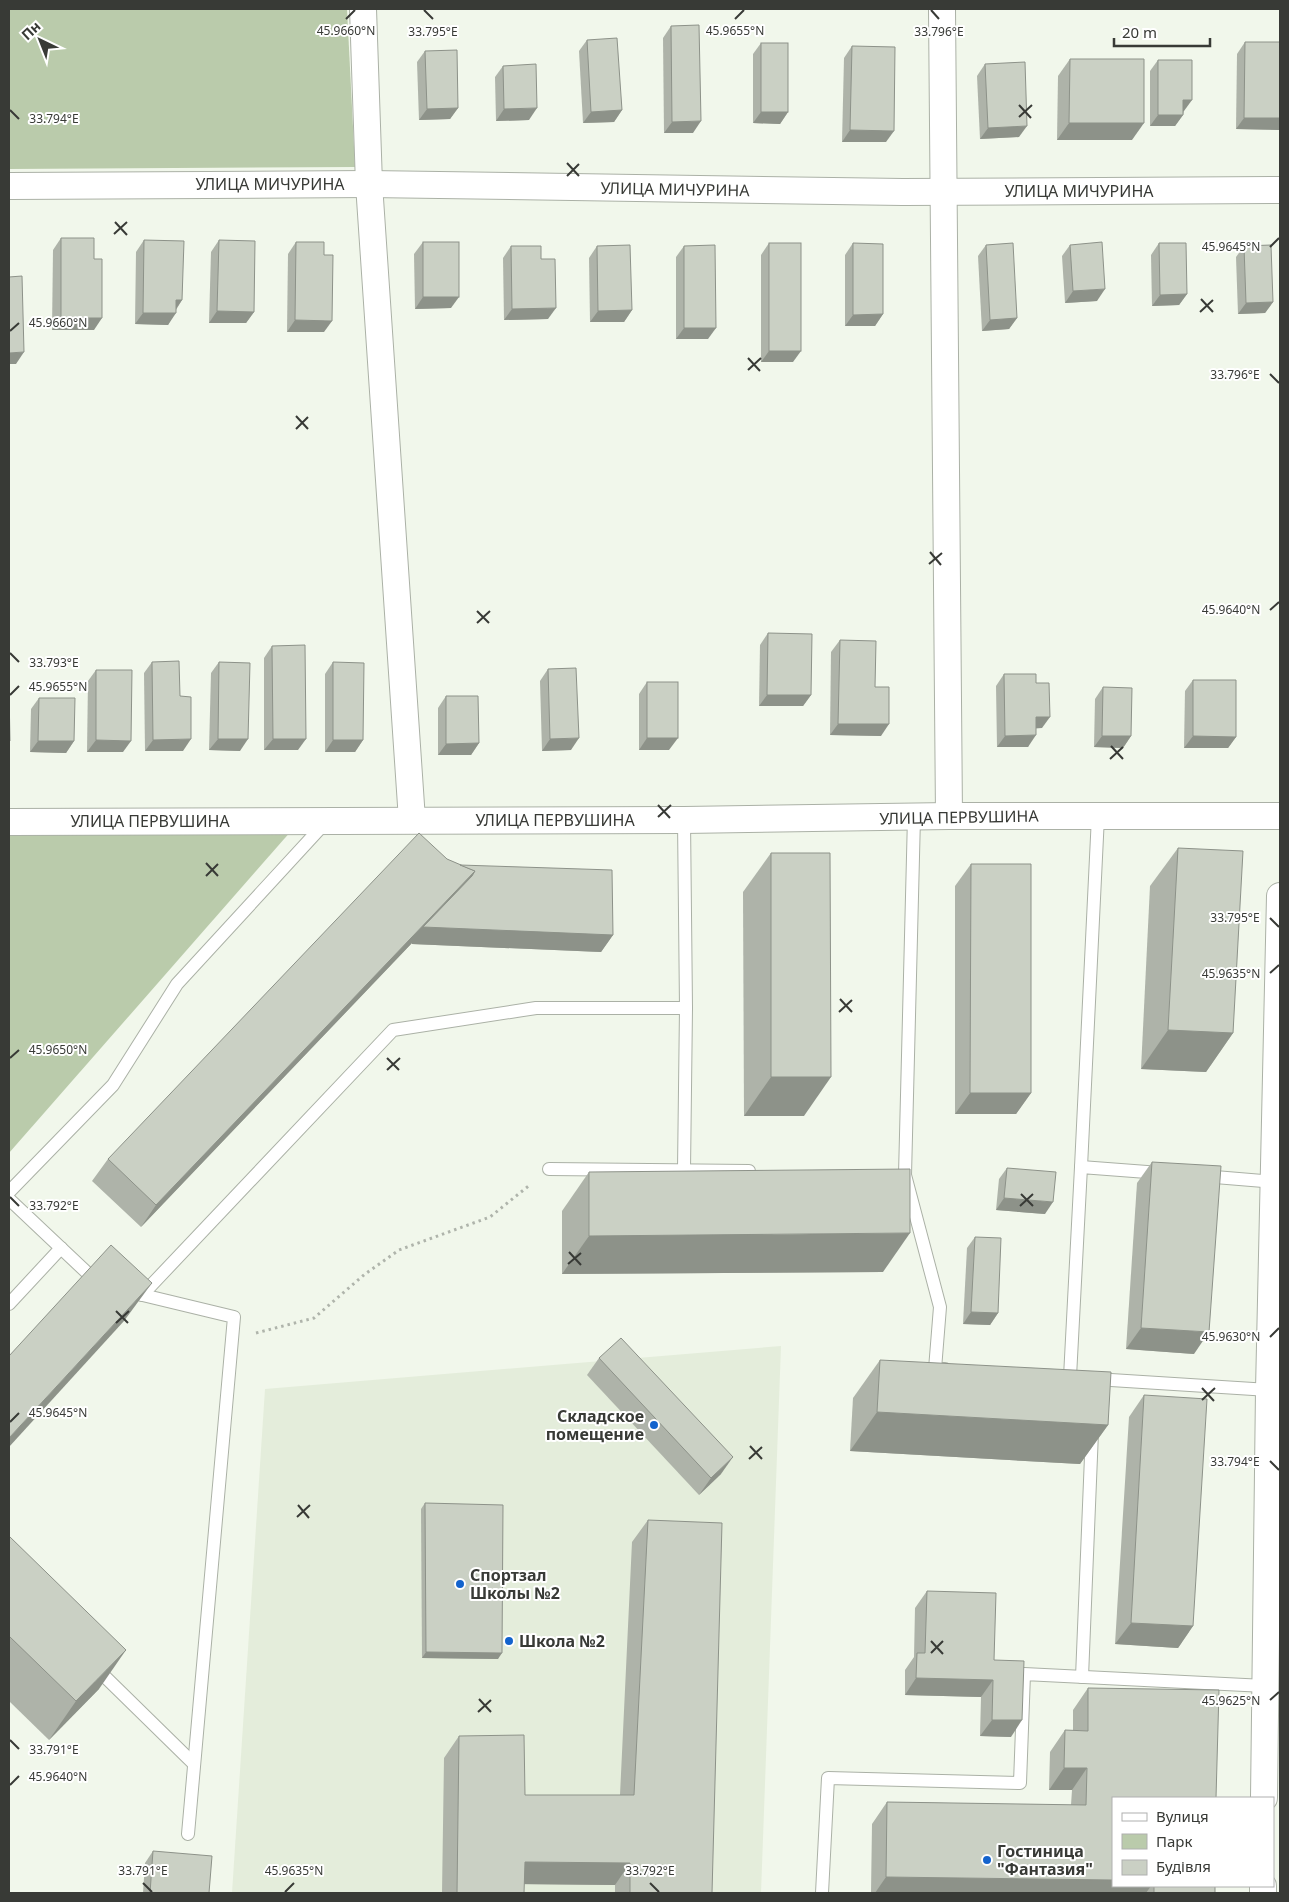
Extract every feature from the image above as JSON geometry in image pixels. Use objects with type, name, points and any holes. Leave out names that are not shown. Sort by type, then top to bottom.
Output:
[{"type":"street","points":[[363,9],[369,184],[412,820]]},
{"type":"street","points":[[942,9],[948,816]]},
{"type":"street","name":"УЛИЦА МИЧУРИНА","points":[[9,186],[369,184],[903,192],[1280,190]]},
{"type":"street","name":"УЛИЦА ПЕРВУШИНА","points":[[9,822],[684,820],[948,816],[1280,816]]},
{"type":"street","points":[[1264,1797],[1269,1390],[1280,896]]},
{"type":"lane","points":[[1098,816],[1081,1167],[1065,1377],[1094,1384],[1269,1390]]},
{"type":"lane","points":[[914,817],[901,1174],[940,1307],[935,1369],[954,1370]]},
{"type":"lane","points":[[684,820],[686,1008],[684,1170]]},
{"type":"lane","points":[[9,1192],[113,1085],[177,984],[326,821]]},
{"type":"lane","points":[[142,1295],[393,1030],[536,1008],[686,1008]]},
{"type":"lane","points":[[1081,1167],[1168,1174]]},
{"type":"lane","points":[[549,1169],[761,1171]]},
{"type":"lane","points":[[1188,1175],[1275,1182]]},
{"type":"lane","points":[[9,1199],[101,1285],[234,1317],[188,1834]]},
{"type":"lane","points":[[9,1304],[61,1248]]},
{"type":"lane","points":[[1082,1677],[1093,1419]]},
{"type":"lane","points":[[87,1658],[193,1763]]},
{"type":"lane","points":[[822,1893],[828,1778],[1020,1783],[1024,1674],[1265,1686]]},
{"type":"path","points":[[232,1340],[314,1318],[365,1274],[399,1250],[490,1217],[549,1169]]},
{"type":"shaded area","name":"Школа №2","points":[[781,1346],[761,1893],[232,1893],[265,1389]]},
{"type":"green space","points":[[9,9],[347,9],[355,167],[9,169]]},
{"type":"green space","points":[[292,830],[9,1153],[9,835]]},
{"type":"building","points":[[699,25],[701,121],[672,122],[671,26]]},
{"type":"building","points":[[617,38],[622,110],[591,112],[587,40]]},
{"type":"building","points":[[1245,42],[1280,42],[1280,118],[1244,118]]},
{"type":"building","points":[[761,43],[788,43],[788,112],[761,112]]},
{"type":"building","points":[[852,46],[895,47],[894,131],[850,130]]},
{"type":"building","points":[[457,50],[458,108],[427,109],[425,51]]},
{"type":"building","points":[[1070,59],[1144,59],[1144,123],[1069,123]]},
{"type":"building","points":[[1158,60],[1192,60],[1192,100],[1183,100],[1183,115],[1158,115]]},
{"type":"building","points":[[1025,62],[1027,126],[988,128],[985,64]]},
{"type":"building","points":[[536,64],[537,108],[504,109],[503,66]]},
{"type":"building","points":[[61,238],[94,238],[94,259],[102,259],[102,318],[61,318]]},
{"type":"building","points":[[144,240],[184,241],[182,300],[176,300],[176,313],[143,313]]},
{"type":"building","points":[[219,240],[255,241],[254,312],[217,311]]},
{"type":"building","points":[[296,242],[324,242],[324,255],[333,255],[332,321],[295,320]]},
{"type":"building","points":[[423,242],[459,242],[459,297],[423,297]]},
{"type":"building","points":[[1102,242],[1105,289],[1073,291],[1070,245]]},
{"type":"building","points":[[769,243],[801,243],[801,351],[769,351]]},
{"type":"building","points":[[853,243],[883,244],[883,314],[853,315]]},
{"type":"building","points":[[1013,243],[1017,318],[990,320],[986,245]]},
{"type":"building","points":[[1159,243],[1186,243],[1187,294],[1160,295]]},
{"type":"building","points":[[630,245],[632,310],[598,311],[597,246]]},
{"type":"building","points":[[715,245],[716,328],[684,328],[684,246]]},
{"type":"building","points":[[1271,245],[1273,302],[1246,303],[1244,246]]},
{"type":"building","points":[[511,246],[541,246],[541,259],[555,259],[556,308],[512,309]]},
{"type":"building","points":[[22,276],[24,352],[9,353],[9,277]]},
{"type":"building","points":[[768,633],[812,634],[811,695],[767,695]]},
{"type":"building","points":[[840,640],[876,641],[875,687],[889,687],[889,724],[838,724]]},
{"type":"building","points":[[305,645],[306,739],[273,739],[272,646]]},
{"type":"building","points":[[179,661],[180,696],[191,697],[191,739],[153,740],[152,662]]},
{"type":"building","points":[[219,662],[250,663],[248,739],[218,739]]},
{"type":"building","points":[[333,662],[364,663],[363,740],[333,740]]},
{"type":"building","points":[[576,668],[579,738],[550,739],[548,669]]},
{"type":"building","points":[[96,670],[132,670],[131,741],[96,740]]},
{"type":"building","points":[[1004,674],[1036,674],[1036,683],[1049,683],[1050,717],[1036,717],[1036,735],[1005,736]]},
{"type":"building","points":[[1193,680],[1236,680],[1236,737],[1193,736]]},
{"type":"building","points":[[647,682],[678,682],[678,738],[647,738]]},
{"type":"building","points":[[1103,687],[1132,688],[1131,736],[1102,736]]},
{"type":"building","points":[[9,693],[10,741],[9,741]]},
{"type":"building","points":[[446,696],[478,696],[479,743],[446,744]]},
{"type":"building","points":[[39,698],[75,698],[74,741],[38,741]]},
{"type":"building","points":[[419,833],[447,859],[475,871],[156,1205],[108,1159]]},
{"type":"building","points":[[1178,848],[1243,851],[1233,1033],[1168,1030]]},
{"type":"building","points":[[771,853],[830,853],[831,1077],[771,1077]]},
{"type":"building","points":[[971,864],[1031,864],[1031,1093],[970,1093]]},
{"type":"building","points":[[460,865],[612,870],[613,935],[423,927],[475,871]]},
{"type":"building","points":[[1152,1162],[1221,1166],[1209,1332],[1141,1328]]},
{"type":"building","points":[[1007,1168],[1056,1172],[1053,1202],[1004,1198]]},
{"type":"building","points":[[910,1169],[910,1233],[589,1236],[589,1172]]},
{"type":"building","points":[[975,1237],[1001,1238],[998,1313],[971,1312]]},
{"type":"building","points":[[111,1245],[152,1283],[9,1438],[9,1356]]},
{"type":"building","points":[[621,1338],[733,1457],[711,1478],[599,1358]]},
{"type":"building","points":[[880,1360],[1111,1372],[1108,1425],[877,1412]]},
{"type":"building","points":[[1144,1395],[1207,1399],[1193,1626],[1131,1623]]},
{"type":"building","name":"Спортзал Школы №2","points":[[425,1503],[503,1505],[502,1653],[426,1652]]},
{"type":"building","points":[[648,1520],[722,1523],[712,1893],[630,1893],[630,1863],[525,1862],[524,1893],[457,1893],[459,1736],[524,1735],[525,1795],[634,1795]]},
{"type":"building","points":[[9,1536],[126,1650],[76,1701],[9,1636]]},
{"type":"building","points":[[927,1591],[996,1593],[994,1660],[1024,1661],[1022,1720],[992,1720],[993,1680],[916,1678],[917,1653],[925,1653]]},
{"type":"building","points":[[1088,1688],[1219,1690],[1216,1797],[1112,1797],[1112,1880],[886,1877],[887,1802],[1086,1805],[1087,1768],[1064,1768],[1065,1730],[1088,1731]]},
{"type":"building","points":[[153,1851],[212,1856],[209,1893],[150,1893]]},
{"type":"building","points":[[1154,1887],[1215,1887],[1215,1893],[1154,1893]]},
{"type":"place","name":"Складское помещение","points":[[654,1425]]},
{"type":"place","name":"Спортзал Школы №2","points":[[460,1584]]},
{"type":"place","name":"Школа №2","points":[[509,1641]]},
{"type":"place","name":"Гостиница \"Фантазия\"","points":[[987,1860]]}]
